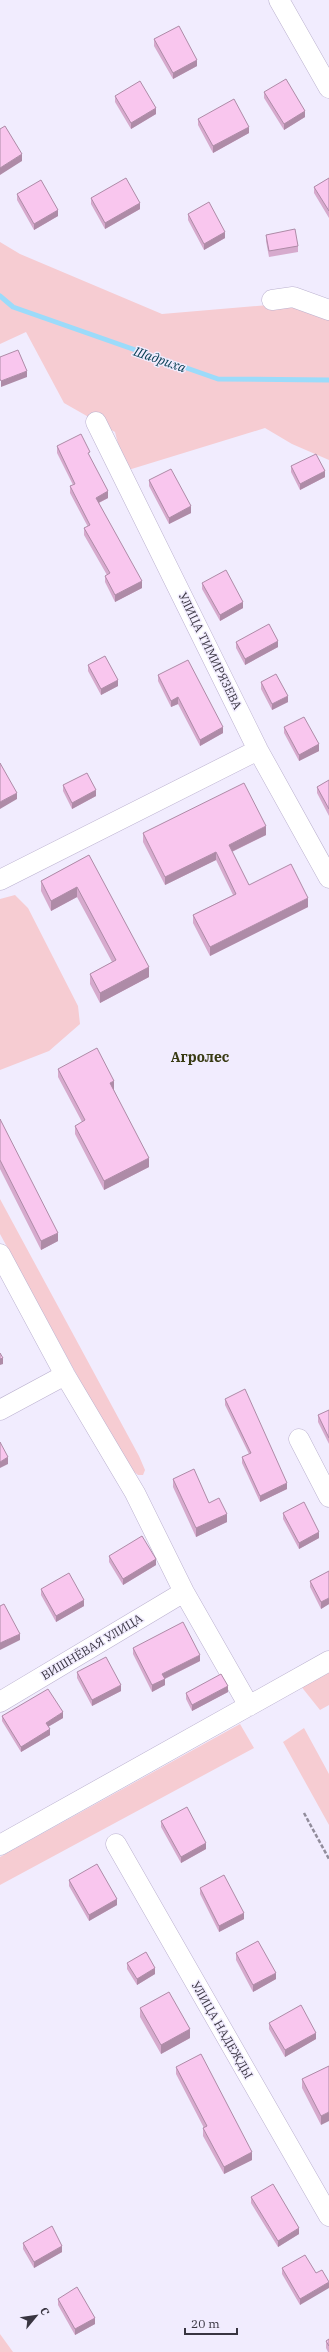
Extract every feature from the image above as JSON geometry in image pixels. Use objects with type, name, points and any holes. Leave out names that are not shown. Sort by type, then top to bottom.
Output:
[{"type":"street","points":[[279,0],[329,88]]},
{"type":"street","points":[[272,300],[293,298],[329,310]]},
{"type":"street","name":"УЛИЦА ТИМИРЯЗЕВА","points":[[96,422],[258,750],[329,878]]},
{"type":"street","points":[[0,880],[258,750]]},
{"type":"street","points":[[0,1254],[65,1375],[135,1493],[184,1592],[249,1706]]},
{"type":"street","points":[[0,1410],[65,1375]]},
{"type":"street","points":[[299,1439],[329,1497]]},
{"type":"street","name":"ВИШНЁВАЯ УЛИЦА","points":[[0,1702],[184,1592]]},
{"type":"street","points":[[0,1845],[329,1662]]},
{"type":"street","name":"УЛИЦА НАДЕЖДЫ","points":[[116,1844],[329,2216]]},
{"type":"path","points":[[304,1813],[329,1859]]},
{"type":"shaded area","points":[[0,242],[20,254],[162,314],[292,303],[329,312],[329,460],[292,444],[265,428],[125,471],[115,432],[64,403],[26,332],[0,344]]},
{"type":"shaded area","points":[[15,895],[28,908],[78,1006],[80,1024],[49,1051],[0,1070],[0,899]]},
{"type":"shaded area","points":[[0,1199],[139,1456],[145,1470],[143,1475],[138,1475],[132,1470],[90,1399],[0,1234]]},
{"type":"shaded area","points":[[329,1669],[329,1705],[320,1710],[300,1685]]},
{"type":"shaded area","points":[[240,1724],[254,1748],[0,1885],[0,1857]]},
{"type":"shaded area","points":[[304,1728],[329,1774],[329,1825],[283,1742]]},
{"type":"shaded area","points":[[0,2334],[13,2352],[0,2352]]},
{"type":"building","points":[[179,26],[197,60],[173,73],[154,39]]},
{"type":"building","points":[[286,79],[305,111],[284,124],[264,92]]},
{"type":"building","points":[[140,81],[156,108],[131,123],[115,96]]},
{"type":"building","points":[[234,99],[249,127],[213,146],[198,119]]},
{"type":"building","points":[[5,126],[22,154],[0,168],[0,129]]},
{"type":"building","points":[[126,178],[140,203],[105,223],[91,198]]},
{"type":"building","points":[[329,178],[329,211],[314,187]]},
{"type":"building","points":[[41,180],[58,210],[34,224],[17,194]]},
{"type":"building","points":[[209,202],[225,232],[204,244],[188,214]]},
{"type":"building","points":[[295,229],[298,246],[269,251],[266,235]]},
{"type":"building","points":[[18,350],[27,371],[1,381],[0,357]]},
{"type":"building","points":[[81,434],[90,452],[88,453],[108,491],[96,498],[142,581],[115,595],[105,576],[110,573],[84,528],[90,525],[70,486],[75,484],[57,446]]},
{"type":"building","points":[[316,454],[325,471],[300,484],[291,466]]},
{"type":"building","points":[[171,469],[191,506],[169,518],[149,480]]},
{"type":"building","points":[[226,570],[243,602],[220,615],[202,583]]},
{"type":"building","points":[[269,624],[278,641],[245,659],[236,642]]},
{"type":"building","points":[[105,656],[118,680],[101,689],[88,665]]},
{"type":"building","points":[[188,660],[223,727],[200,740],[178,697],[171,701],[158,675]]},
{"type":"building","points":[[276,674],[288,696],[272,704],[261,682]]},
{"type":"building","points":[[304,717],[319,744],[299,755],[284,727]]},
{"type":"building","points":[[0,763],[17,793],[0,802]]},
{"type":"building","points":[[87,773],[96,790],[72,803],[63,785]]},
{"type":"building","points":[[329,780],[329,809],[317,787]]},
{"type":"building","points":[[244,783],[266,826],[229,845],[249,885],[291,864],[308,898],[210,947],[193,915],[236,894],[216,852],[165,877],[143,833]]},
{"type":"building","points":[[89,855],[149,967],[100,993],[90,974],[116,960],[77,887],[51,901],[41,881]]},
{"type":"building","points":[[97,1048],[114,1081],[110,1083],[149,1158],[104,1181],[75,1126],[85,1120],[58,1069]]},
{"type":"building","points":[[0,1119],[58,1233],[41,1241],[0,1160]]},
{"type":"building","points":[[245,1389],[287,1483],[260,1496],[242,1457],[251,1453],[225,1399]]},
{"type":"building","points":[[329,1410],[329,1438],[318,1415]]},
{"type":"building","points":[[0,1442],[8,1457],[0,1462]]},
{"type":"building","points":[[194,1469],[209,1503],[219,1498],[227,1514],[196,1528],[173,1479]]},
{"type":"building","points":[[304,1502],[319,1532],[299,1543],[283,1513]]},
{"type":"building","points":[[142,1536],[156,1559],[123,1579],[109,1556]]},
{"type":"building","points":[[329,1571],[329,1598],[321,1602],[310,1581]]},
{"type":"building","points":[[69,1573],[84,1600],[56,1616],[41,1589]]},
{"type":"building","points":[[4,1604],[20,1634],[0,1643],[0,1606]]},
{"type":"building","points":[[183,1622],[200,1655],[162,1674],[165,1679],[152,1685],[133,1648]]},
{"type":"building","points":[[106,1657],[121,1685],[92,1700],[77,1672]]},
{"type":"building","points":[[221,1674],[228,1686],[192,1705],[186,1693]]},
{"type":"building","points":[[48,1689],[63,1712],[46,1723],[50,1729],[21,1747],[2,1716]]},
{"type":"building","points":[[187,1807],[206,1843],[181,1857],[161,1821]]},
{"type":"building","points":[[97,1864],[117,1899],[89,1915],[69,1880]]},
{"type":"building","points":[[224,1875],[244,1913],[219,1926],[200,1888]]},
{"type":"building","points":[[258,1941],[276,1973],[253,1985],[236,1953]]},
{"type":"building","points":[[146,1952],[155,1968],[137,1979],[127,1963]]},
{"type":"building","points":[[169,1992],[190,2029],[161,2045],[140,2008]]},
{"type":"building","points":[[301,2005],[316,2033],[285,2050],[269,2023]]},
{"type":"building","points":[[201,2054],[252,2152],[224,2167],[203,2128],[207,2126],[176,2067]]},
{"type":"building","points":[[329,2066],[329,2112],[321,2116],[302,2079]]},
{"type":"building","points":[[273,2184],[299,2228],[278,2241],[251,2197]]},
{"type":"building","points":[[52,2226],[62,2246],[34,2262],[23,2243]]},
{"type":"building","points":[[305,2255],[316,2273],[322,2270],[329,2282],[300,2299],[282,2268]]},
{"type":"building","points":[[77,2287],[95,2318],[75,2329],[58,2299]]},
{"type":"building","points":[[329,2339],[329,2346],[326,2341]]},
{"type":"waterway","name":"Шадриха","points":[[0,296],[13,307],[218,379],[329,380]]},
{"type":"district","name":"Агролес","points":[[200,1057]]}]
